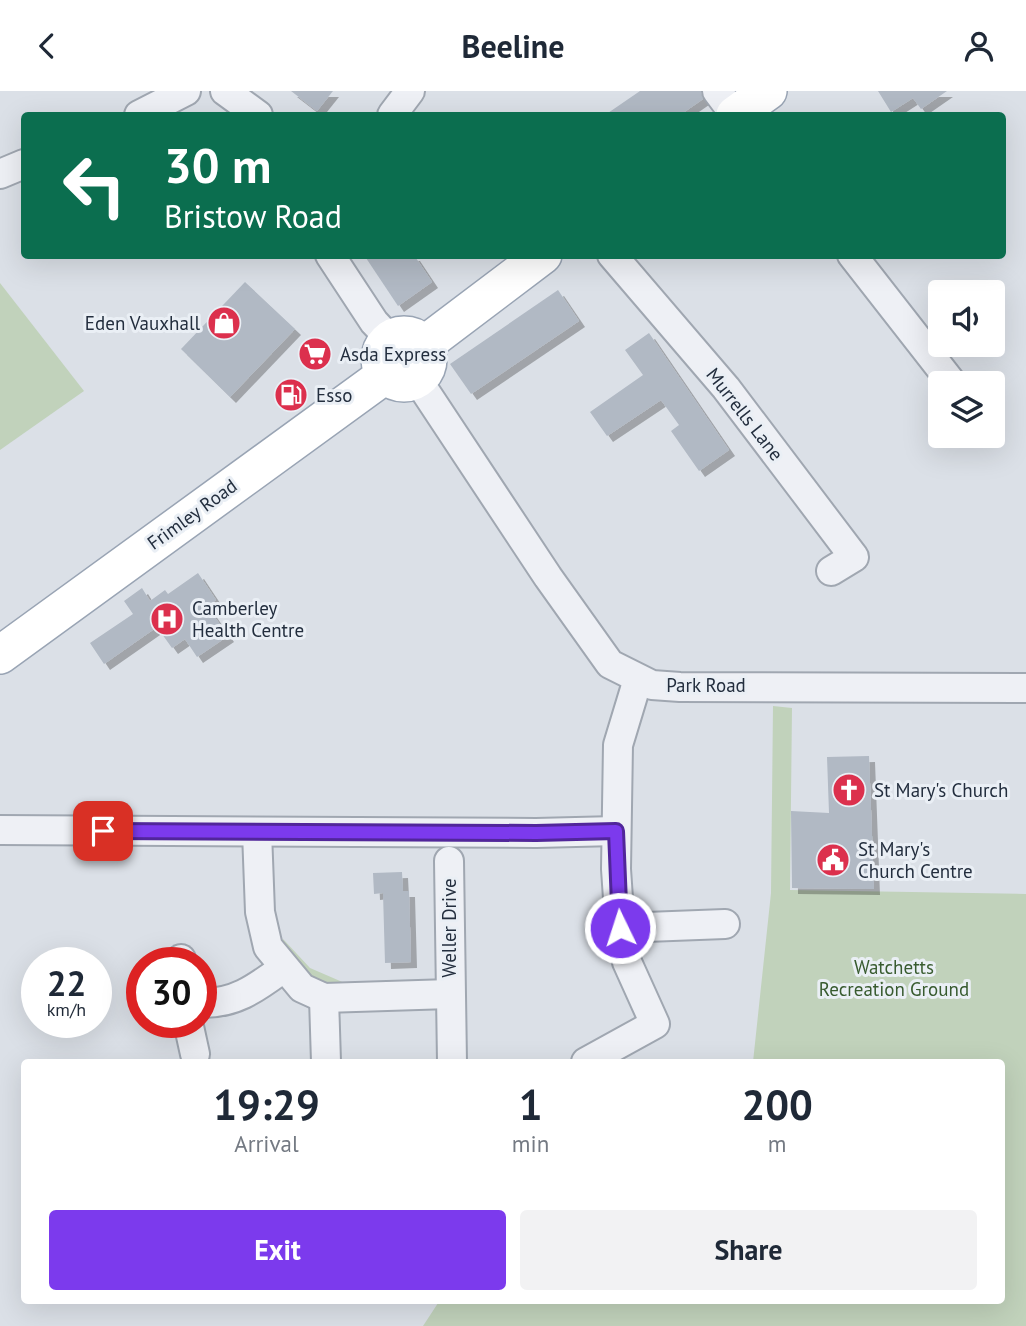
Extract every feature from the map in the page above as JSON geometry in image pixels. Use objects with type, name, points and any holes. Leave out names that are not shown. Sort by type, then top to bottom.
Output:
[{"type":"main road","name":"Frimley Road","points":[[0,655],[538,259]]},
{"type":"street","points":[[145,112],[186,91]]},
{"type":"street","points":[[225,91],[254,112]]},
{"type":"street","points":[[394,112],[410,91]]},
{"type":"street","points":[[0,174],[21,165]]},
{"type":"street","name":"Park Road","points":[[333,259],[374,322],[404,360],[450,433],[601,654],[619,671],[652,685],[680,687],[1026,688]]},
{"type":"street","name":"Murrells Lane","points":[[615,259],[726,388],[854,557],[831,571]]},
{"type":"street","points":[[855,259],[943,371]]},
{"type":"street","points":[[591,1059],[655,1024],[626,962],[620,928],[616,831],[618,745],[638,680]]},
{"type":"street","points":[[0,830],[536,833],[616,831]]},
{"type":"street","points":[[257,832],[260,912],[268,947],[282,969],[302,988],[324,998],[326,1059]]},
{"type":"street","name":"Weller Drive","points":[[449,861],[452,1059]]},
{"type":"street","points":[[620,928],[724,924]]},
{"type":"street","points":[[217,1004],[246,995],[282,969]]},
{"type":"street","name":"Weller Drive","points":[[324,998],[450,994]]},
{"type":"street","points":[[192,1038],[195,1054]]},
{"type":"green space","points":[[0,283],[84,391],[0,450]]},
{"type":"green space","name":"Watchetts Recreation Ground","points":[[773,706],[792,708],[790,890],[1026,894],[1026,1326],[423,1326],[437,1304],[1005,1304],[1005,1059],[753,1059],[771,893]]},
{"type":"green space","points":[[283,939],[310,968],[347,984],[317,984],[280,948]]},
{"type":"building","points":[[291,91],[333,91],[317,111]]},
{"type":"building","points":[[640,91],[701,91],[703,99],[684,112],[609,112]]},
{"type":"building","points":[[878,91],[947,91],[921,109],[913,98],[891,112]]},
{"type":"building","points":[[367,259],[417,259],[432,282],[398,306]]},
{"type":"building","points":[[245,282],[295,329],[230,397],[181,349]]},
{"type":"building","points":[[558,290],[579,321],[471,394],[450,364]]},
{"type":"building","points":[[649,333],[729,450],[699,471],[671,431],[679,425],[661,400],[607,436],[590,412],[643,375],[625,350]]},
{"type":"building","points":[[198,573],[216,600],[207,606],[228,636],[197,657],[185,639],[172,648],[157,627],[104,664],[90,643],[133,614],[124,601],[142,588],[150,601],[165,590],[168,594]]},
{"type":"building","name":"St Mary's Church Centre","points":[[869,756],[874,889],[792,888],[791,811],[829,813],[827,757]]},
{"type":"building","points":[[402,872],[403,891],[409,891],[411,962],[385,963],[383,893],[374,894],[373,873]]},
{"type":"place","name":"Eden Vauxhall","points":[[224,323]]},
{"type":"place","name":"Asda Express","points":[[315,354]]},
{"type":"place","name":"Esso","points":[[291,395]]},
{"type":"place","name":"Camberley Health Centre","points":[[167,619]]},
{"type":"place","name":"St Mary's Church","points":[[849,790]]},
{"type":"place","name":"St Mary's Church Centre","points":[[833,860]]},
{"type":"route","points":[[103,831],[616,831],[620,928]]}]
